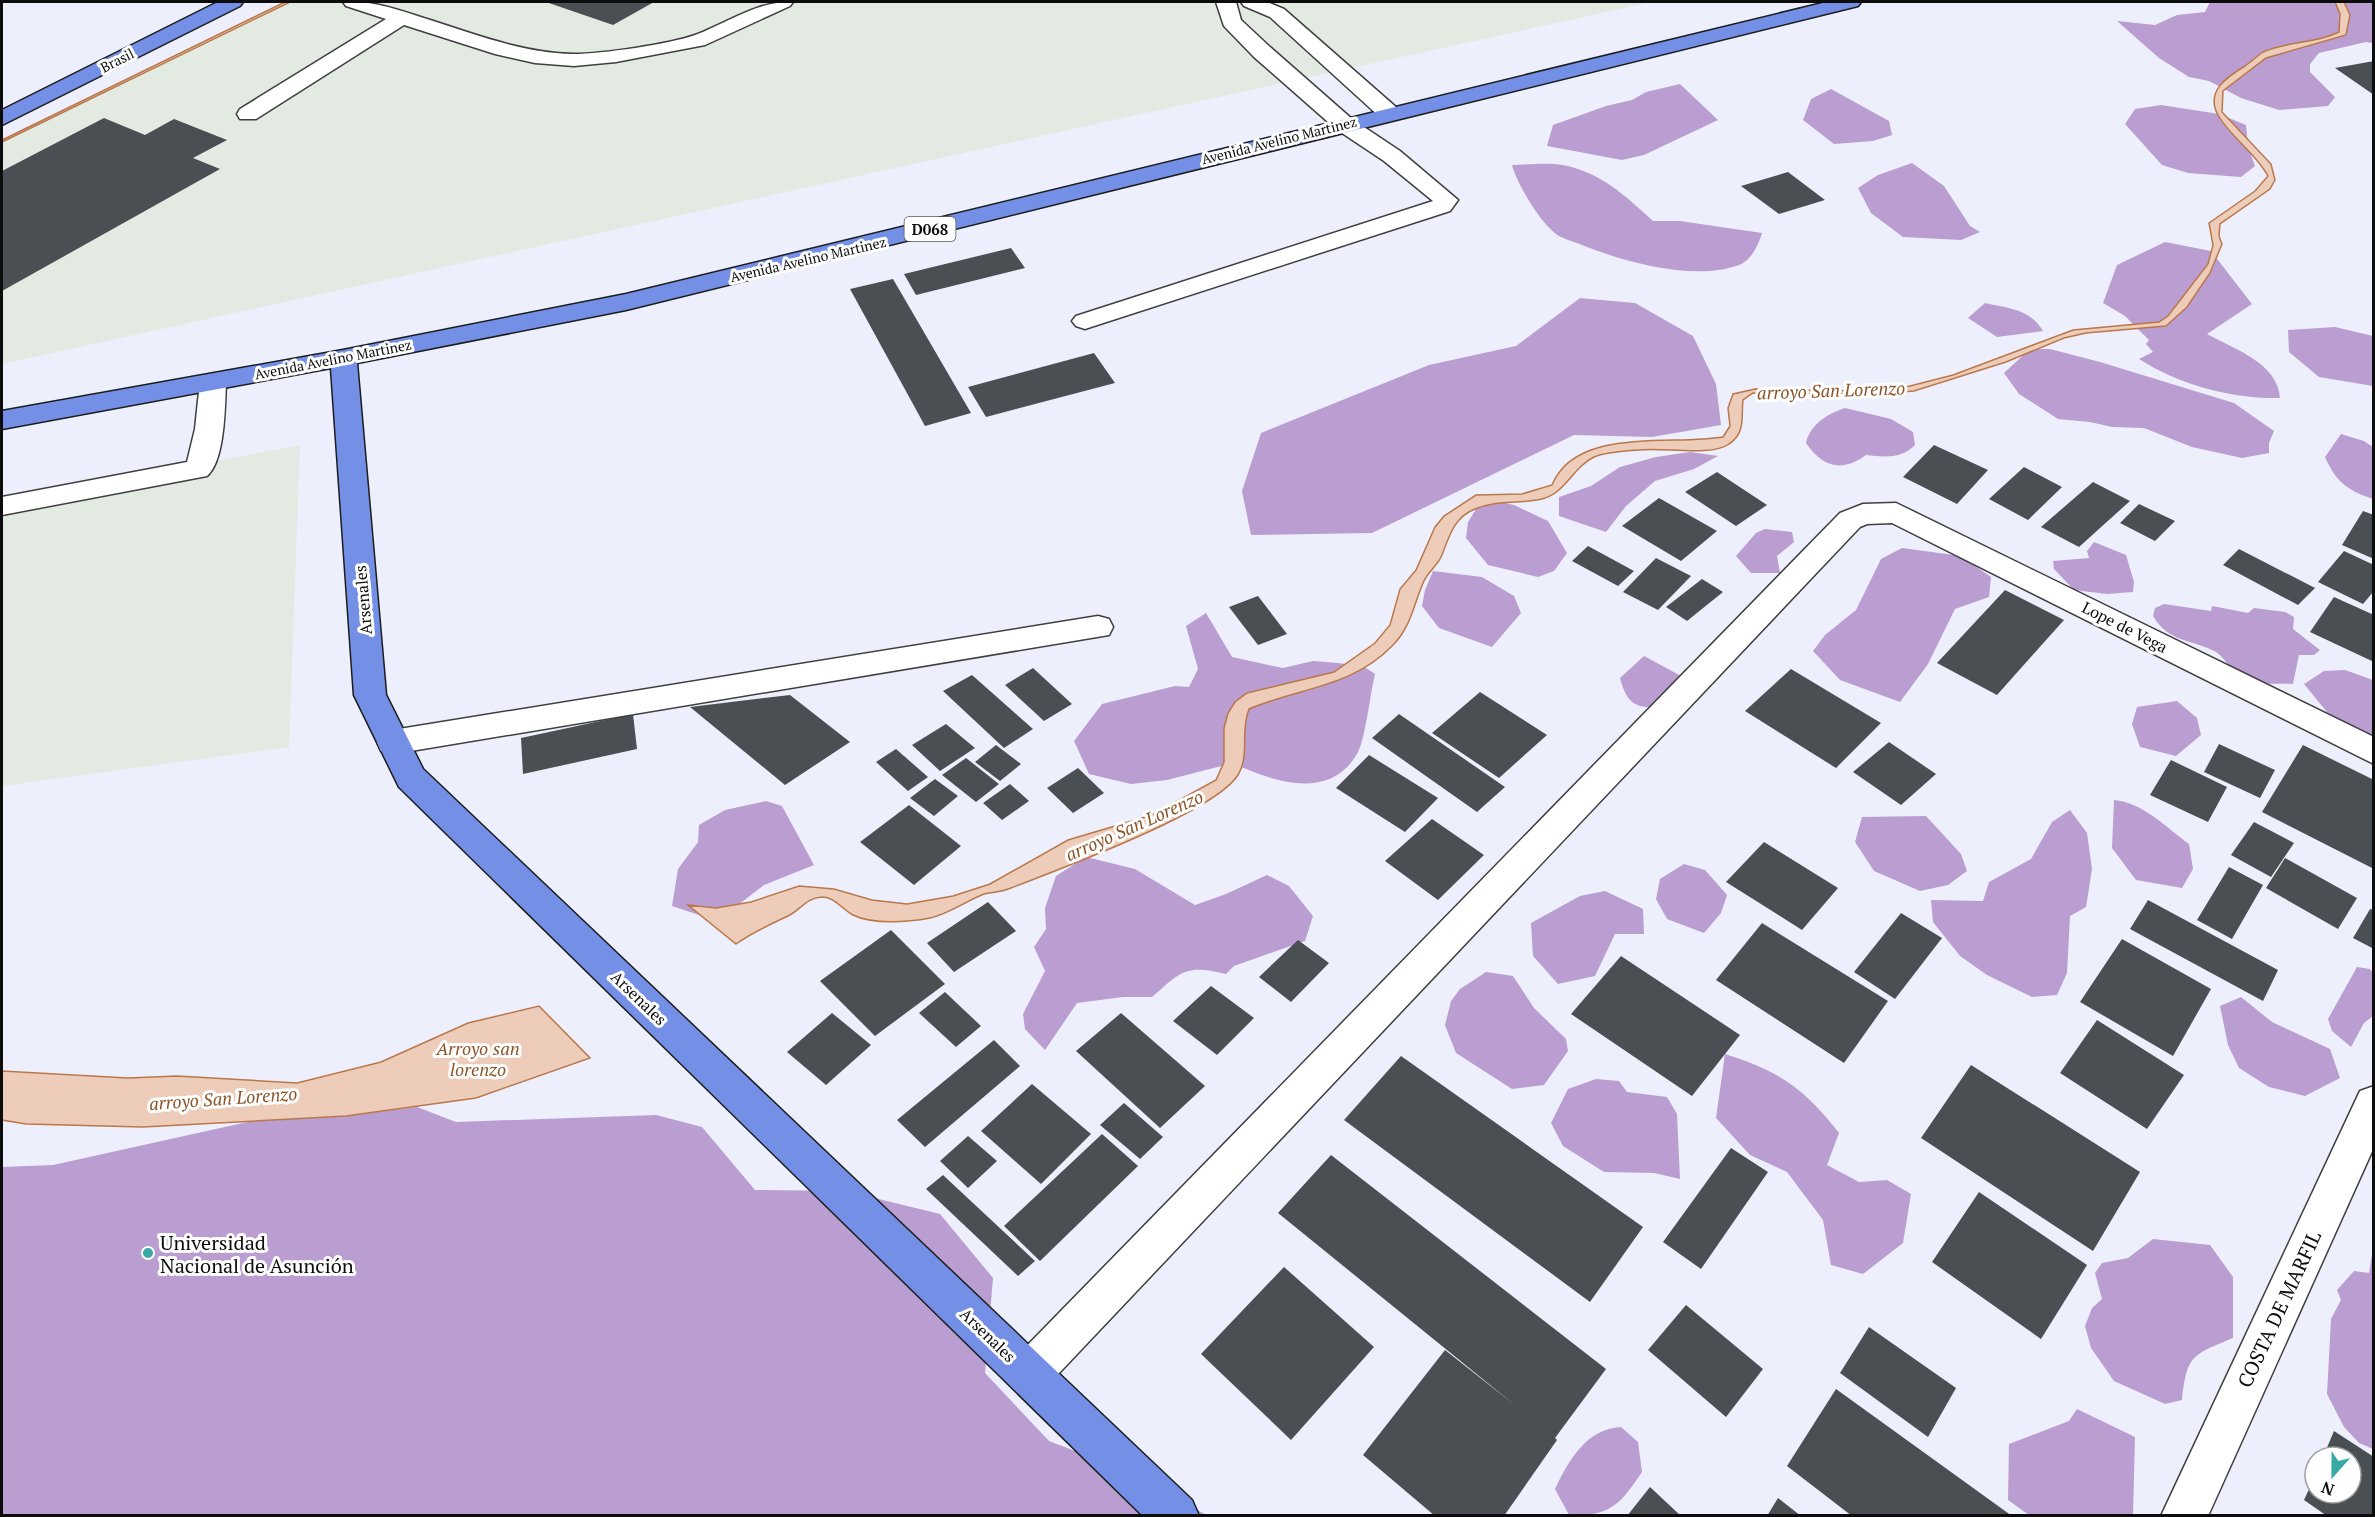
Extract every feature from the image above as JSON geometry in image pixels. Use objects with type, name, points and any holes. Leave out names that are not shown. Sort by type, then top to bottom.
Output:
[{"type":"main road","name":"Brasil","points":[[2,118],[233,2]]},
{"type":"main road","name":"Avenida Avelino Martinez","points":[[2,420],[343,358],[660,294],[887,240],[1344,124],[1851,2]]},
{"type":"main road","name":"Arsenales","points":[[343,358],[370,695],[411,778],[1176,1515]]},
{"type":"street","points":[[353,2],[515,53],[574,60],[616,56],[698,41],[753,18],[783,2]]},
{"type":"street","points":[[1085,321],[1442,206],[1446,200],[1392,156],[1344,124],[1231,22],[1226,2]]},
{"type":"street","points":[[1251,2],[1276,13],[1389,113]]},
{"type":"street","points":[[248,114],[402,18]]},
{"type":"street","points":[[2,506],[197,469],[200,467],[209,429],[213,382]]},
{"type":"street","name":"Lope de Vega","points":[[1029,1374],[1842,528],[1856,517],[1874,513],[1896,513],[2373,752]]},
{"type":"street","points":[[393,742],[1098,627]]},
{"type":"street","name":"COSTA DE MARFIL","points":[[2184,1515],[2373,1103]]},
{"type":"shaded area","points":[[288,2],[1652,2],[2,364],[2,142]]},
{"type":"shaded area","points":[[2210,2],[2373,2],[2373,43],[2366,42],[2319,53],[2310,64],[2310,72],[2335,97],[2328,106],[2279,110],[2241,98],[2209,81],[2189,77],[2159,58],[2117,21],[2155,25],[2177,15],[2205,12]]},
{"type":"shaded area","points":[[1680,84],[1718,120],[1644,155],[1622,160],[1547,146],[1553,125],[1606,106],[1632,100],[1646,92]]},
{"type":"shaded area","points":[[1831,89],[1889,121],[1892,135],[1873,141],[1834,144],[1803,120],[1811,99]]},
{"type":"shaded area","points":[[2161,105],[2219,114],[2246,125],[2248,147],[2255,166],[2241,177],[2188,173],[2162,165],[2125,124],[2135,109]]},
{"type":"shaded area","points":[[1912,163],[1944,186],[1970,226],[1980,232],[1961,240],[1903,237],[1871,213],[1858,188],[1878,175]]},
{"type":"shaded area","points":[[1557,164],[1589,173],[1612,186],[1653,221],[1680,221],[1762,233],[1757,247],[1747,260],[1721,270],[1679,270],[1635,262],[1594,250],[1556,234],[1543,221],[1530,202],[1512,165]]},
{"type":"shaded area","points":[[2165,242],[2211,251],[2252,304],[2207,334],[2253,358],[2263,366],[2272,375],[2280,398],[2243,396],[2206,389],[2171,376],[2139,359],[2153,352],[2146,344],[2149,340],[2125,316],[2103,303],[2117,265]]},
{"type":"shaded area","points":[[1580,298],[1635,303],[1693,336],[1716,384],[1721,425],[1652,437],[1574,435],[1372,533],[1251,535],[1242,491],[1261,433],[1429,365],[1516,346]]},
{"type":"shaded area","points":[[1985,303],[2010,308],[2025,314],[2032,318],[2043,331],[1997,337],[1968,318]]},
{"type":"shaded area","points":[[2335,327],[2373,336],[2373,386],[2319,377],[2289,352],[2288,330]]},
{"type":"shaded area","points":[[2030,349],[2050,349],[2100,362],[2234,403],[2274,431],[2269,443],[2269,453],[2242,458],[2192,447],[2144,428],[2112,427],[2058,419],[2019,394],[2004,373]]},
{"type":"shaded area","points":[[1845,408],[1891,419],[1913,432],[1915,445],[1899,455],[1866,455],[1857,461],[1841,465],[1826,462],[1819,458],[1806,443],[1808,436],[1821,420]]},
{"type":"shaded area","points":[[2341,434],[2364,441],[2373,447],[2373,499],[2343,484],[2329,466],[2325,457]]},
{"type":"shaded area","points":[[300,445],[289,747],[2,786],[2,502]]},
{"type":"shaded area","points":[[1690,452],[1718,456],[1694,469],[1655,481],[1626,506],[1606,532],[1559,516],[1559,497],[1591,486],[1620,467],[1656,457]]},
{"type":"shaded area","points":[[1483,498],[1514,505],[1548,521],[1567,553],[1554,571],[1538,577],[1488,565],[1466,538],[1468,522]]},
{"type":"shaded area","points":[[1765,529],[1792,532],[1794,542],[1777,556],[1780,573],[1751,573],[1736,556],[1756,533]]},
{"type":"shaded area","points":[[2094,542],[2126,555],[2134,582],[2133,592],[2107,594],[2074,590],[2054,569],[2053,561],[2089,558],[2087,551]]},
{"type":"shaded area","points":[[1902,548],[1961,556],[1991,577],[1989,597],[1955,609],[1928,664],[1900,702],[1840,680],[1813,651],[1825,635],[1856,610],[1881,559]]},
{"type":"shaded area","points":[[1433,571],[1482,577],[1514,596],[1521,613],[1492,647],[1439,628],[1422,606],[1425,590]]},
{"type":"shaded area","points":[[2164,604],[2211,611],[2212,606],[2248,613],[2254,608],[2285,612],[2294,617],[2293,629],[2320,650],[2314,655],[2299,655],[2293,684],[2248,681],[2238,676],[2216,652],[2174,636],[2159,625],[2153,616],[2155,608]]},
{"type":"shaded area","points":[[1206,613],[1232,657],[1283,668],[1313,661],[1338,663],[1363,666],[1375,674],[1361,745],[1347,768],[1333,777],[1317,782],[1300,783],[1266,776],[1233,763],[1167,780],[1131,784],[1089,774],[1074,741],[1102,704],[1175,686],[1189,687],[1198,669],[1186,626]]},
{"type":"shaded area","points":[[1644,656],[1683,677],[1663,708],[1639,706],[1630,699],[1623,687],[1620,678]]},
{"type":"shaded area","points":[[2345,670],[2373,680],[2373,746],[2331,717],[2304,684],[2324,671]]},
{"type":"shaded area","points":[[2177,701],[2197,718],[2201,735],[2176,756],[2140,747],[2132,724],[2137,707]]},
{"type":"shaded area","points":[[2114,800],[2134,805],[2189,844],[2193,869],[2182,888],[2136,880],[2112,848]]},
{"type":"shaded area","points":[[766,801],[782,806],[814,865],[764,885],[717,921],[672,906],[678,869],[698,842],[699,825],[725,810]]},
{"type":"shaded area","points":[[2070,810],[2087,833],[2092,869],[2086,907],[2070,916],[2067,973],[2057,995],[2032,997],[1987,975],[1960,956],[1933,922],[1931,900],[1983,901],[1989,882],[2031,859],[2052,822]]},
{"type":"shaded area","points":[[1926,816],[1961,854],[1967,871],[1948,885],[1920,891],[1874,871],[1855,842],[1862,817]]},
{"type":"shaded area","points":[[1086,857],[1135,869],[1195,905],[1267,875],[1289,886],[1313,916],[1305,941],[1234,966],[1226,974],[1201,970],[1185,972],[1170,981],[1152,997],[1123,997],[1077,1003],[1045,1050],[1025,1029],[1023,1014],[1045,971],[1034,947],[1046,929],[1045,908],[1056,876]]},
{"type":"shaded area","points":[[1684,864],[1705,870],[1727,895],[1721,913],[1704,933],[1667,919],[1656,899],[1660,879]]},
{"type":"shaded area","points":[[1605,891],[1643,909],[1644,934],[1615,934],[1595,976],[1558,984],[1533,956],[1531,923],[1580,896]]},
{"type":"shaded area","points":[[2357,967],[2370,969],[2373,973],[2373,1016],[2364,1023],[2351,1047],[2332,1031],[2328,1019]]},
{"type":"shaded area","points":[[1486,972],[1513,976],[1534,1008],[1566,1039],[1568,1051],[1544,1085],[1512,1089],[1456,1053],[1445,1025],[1451,1001],[1460,989]]},
{"type":"shaded area","points":[[2241,997],[2272,1022],[2330,1049],[2340,1078],[2305,1096],[2269,1087],[2239,1068],[2228,1045],[2220,1006]]},
{"type":"shaded area","points":[[1725,1054],[1761,1067],[1789,1083],[1826,1117],[1839,1133],[1827,1165],[1859,1182],[1887,1180],[1911,1194],[1903,1243],[1863,1274],[1831,1265],[1823,1220],[1787,1172],[1750,1155],[1716,1118]]},
{"type":"shaded area","points":[[1596,1079],[1619,1081],[1627,1092],[1667,1097],[1677,1114],[1680,1179],[1654,1173],[1604,1172],[1563,1146],[1551,1123],[1568,1089]]},
{"type":"shaded area","points":[[417,1107],[456,1122],[656,1115],[702,1127],[755,1190],[846,1191],[940,1214],[993,1278],[985,1373],[1049,1441],[1143,1477],[1206,1515],[2,1516],[2,1167],[53,1165],[252,1121],[346,1116]]},
{"type":"shaded area","points":[[2153,1239],[2210,1245],[2233,1277],[2233,1338],[2194,1358],[2186,1374],[2182,1400],[2165,1404],[2114,1381],[2091,1348],[2085,1326],[2092,1308],[2102,1299],[2095,1273],[2102,1263],[2128,1258]]},
{"type":"shaded area","points":[[2373,1249],[2374,1449],[2359,1443],[2344,1427],[2327,1394],[2331,1319],[2341,1300],[2337,1290],[2354,1271],[2369,1273]]},
{"type":"shaded area","points":[[2077,1409],[2135,1437],[2133,1515],[2029,1515],[2008,1500],[2009,1444],[2069,1421]]},
{"type":"shaded area","points":[[1621,1427],[1638,1442],[1642,1472],[1628,1492],[1613,1506],[1595,1513],[1569,1515],[1555,1489],[1566,1467],[1588,1440],[1598,1433]]},
{"type":"water","points":[[285,2],[290,2],[2,142],[2,140]]},
{"type":"water","name":"arroyo San Lorenzo","points":[[2335,2],[2344,2],[2350,15],[2346,35],[2266,58],[2223,91],[2222,112],[2271,164],[2275,180],[2270,189],[2220,224],[2219,236],[2222,244],[2210,273],[2187,307],[2166,326],[2086,333],[2064,338],[2006,362],[1914,391],[1874,394],[1753,393],[1743,400],[1742,424],[1738,435],[1721,448],[1699,451],[1649,449],[1604,454],[1587,461],[1550,496],[1542,499],[1492,504],[1475,509],[1462,517],[1453,528],[1440,559],[1424,581],[1404,631],[1377,660],[1343,678],[1249,709],[1246,717],[1242,768],[1223,790],[1168,823],[1062,868],[1008,889],[984,894],[937,916],[912,921],[891,922],[861,918],[849,913],[831,899],[816,898],[792,914],[736,944],[688,905],[716,908],[751,902],[799,886],[834,889],[872,900],[907,904],[953,896],[990,884],[1068,840],[1152,815],[1216,780],[1224,762],[1224,728],[1228,713],[1235,702],[1247,693],[1334,672],[1375,643],[1390,625],[1400,589],[1416,570],[1435,527],[1444,516],[1476,495],[1522,494],[1552,485],[1564,466],[1582,454],[1603,446],[1627,442],[1723,437],[1730,426],[1728,408],[1733,394],[1755,389],[1861,391],[1906,387],[1953,375],[2073,330],[2159,322],[2168,316],[2208,264],[2213,245],[2209,223],[2255,191],[2268,176],[2263,167],[2229,131],[2218,115],[2214,99],[2216,92],[2225,80],[2263,52],[2272,48],[2320,39],[2339,32],[2340,14]]},
{"type":"water","name":"Arroyo san lorenzo","points":[[539,1006],[590,1058],[476,1098],[346,1116],[143,1127],[26,1124],[2,1120],[2,1071],[128,1078],[177,1076],[297,1083],[381,1062],[468,1023]]},
{"type":"building","points":[[546,2],[654,2],[613,25]]},
{"type":"building","points":[[2374,61],[2374,95],[2335,68]]},
{"type":"building","points":[[104,118],[145,135],[174,119],[227,140],[193,158],[220,169],[2,291],[2,171]]},
{"type":"building","points":[[1788,172],[1825,200],[1779,214],[1741,186]]},
{"type":"building","points":[[1011,248],[1025,268],[916,295],[904,274]]},
{"type":"building","points":[[893,279],[971,413],[925,426],[850,289]]},
{"type":"building","points":[[1094,353],[1115,383],[986,417],[968,387]]},
{"type":"building","points":[[1934,445],[1988,470],[1957,504],[1903,477]]},
{"type":"building","points":[[2024,467],[2062,487],[2028,520],[1989,499]]},
{"type":"building","points":[[1717,472],[1767,505],[1736,526],[1685,492]]},
{"type":"building","points":[[2093,482],[2130,501],[2079,547],[2041,527]]},
{"type":"building","points":[[1659,498],[1717,531],[1681,561],[1622,526]]},
{"type":"building","points":[[2139,504],[2175,521],[2155,541],[2120,523]]},
{"type":"building","points":[[2363,511],[2374,515],[2374,559],[2342,545]]},
{"type":"building","points":[[1588,546],[1634,571],[1618,586],[1572,561]]},
{"type":"building","points":[[2239,549],[2315,588],[2298,605],[2223,565]]},
{"type":"building","points":[[2344,551],[2374,565],[2374,591],[2363,604],[2318,582]]},
{"type":"building","points":[[1656,558],[1691,576],[1658,610],[1623,592]]},
{"type":"building","points":[[1702,579],[1723,592],[1687,621],[1666,607]]},
{"type":"building","points":[[2005,590],[2064,620],[1997,695],[1937,663]]},
{"type":"building","points":[[1258,596],[1287,634],[1258,645],[1229,607]]},
{"type":"building","points":[[2334,597],[2374,615],[2374,662],[2310,632]]},
{"type":"building","points":[[1033,668],[1072,704],[1044,721],[1005,685]]},
{"type":"building","points":[[1791,669],[1881,723],[1836,768],[1745,711]]},
{"type":"building","points":[[972,675],[1033,729],[1004,748],[943,691]]},
{"type":"building","points":[[1480,692],[1547,735],[1499,778],[1432,733]]},
{"type":"building","points":[[790,695],[850,742],[785,785],[690,707]]},
{"type":"building","points":[[633,714],[637,749],[523,774],[521,738]]},
{"type":"building","points":[[1399,714],[1505,787],[1477,812],[1372,738]]},
{"type":"building","points":[[946,724],[975,748],[940,771],[912,745]]},
{"type":"building","points":[[1889,742],[1936,774],[1901,805],[1853,772]]},
{"type":"building","points":[[2219,744],[2275,770],[2260,798],[2204,772]]},
{"type":"building","points":[[996,745],[1021,764],[1000,781],[975,762]]},
{"type":"building","points":[[2303,745],[2374,780],[2374,869],[2262,812]]},
{"type":"building","points":[[896,749],[928,777],[908,791],[876,762]]},
{"type":"building","points":[[1369,755],[1438,798],[1405,832],[1336,788]]},
{"type":"building","points":[[966,758],[999,784],[976,802],[942,775]]},
{"type":"building","points":[[2171,760],[2227,787],[2208,822],[2150,795]]},
{"type":"building","points":[[1078,768],[1104,793],[1073,813],[1047,788]]},
{"type":"building","points":[[935,779],[958,796],[934,816],[910,798]]},
{"type":"building","points":[[1010,784],[1029,801],[1002,820],[983,803]]},
{"type":"building","points":[[909,805],[961,846],[914,885],[860,842]]},
{"type":"building","points":[[1432,819],[1484,855],[1438,900],[1385,861]]},
{"type":"building","points":[[2254,822],[2294,843],[2271,877],[2231,855]]},
{"type":"building","points":[[1764,842],[1838,888],[1802,930],[1726,882]]},
{"type":"building","points":[[2285,858],[2357,898],[2338,929],[2266,888]]},
{"type":"building","points":[[2229,867],[2263,885],[2232,939],[2197,920]]},
{"type":"building","points":[[2148,900],[2278,970],[2263,1001],[2130,929]]},
{"type":"building","points":[[988,902],[1016,931],[954,972],[927,943]]},
{"type":"building","points":[[2370,909],[2374,910],[2374,949],[2353,938]]},
{"type":"building","points":[[1901,913],[1942,938],[1895,999],[1854,972]]},
{"type":"building","points":[[1762,923],[1888,1001],[1844,1063],[1716,980]]},
{"type":"building","points":[[891,930],[945,984],[875,1036],[820,981]]},
{"type":"building","points":[[2122,939],[2211,989],[2173,1056],[2080,1002]]},
{"type":"building","points":[[1298,940],[1329,963],[1291,1002],[1259,977]]},
{"type":"building","points":[[1621,956],[1740,1035],[1692,1096],[1571,1014]]},
{"type":"building","points":[[1211,986],[1254,1018],[1217,1055],[1173,1021]]},
{"type":"building","points":[[945,992],[981,1026],[956,1047],[919,1013]]},
{"type":"building","points":[[832,1013],[871,1045],[826,1085],[787,1052]]},
{"type":"building","points":[[1121,1013],[1205,1086],[1160,1128],[1076,1051]]},
{"type":"building","points":[[2097,1020],[2184,1075],[2147,1129],[2060,1073]]},
{"type":"building","points":[[994,1040],[1020,1066],[925,1147],[897,1120]]},
{"type":"building","points":[[1401,1056],[1643,1227],[1590,1302],[1344,1120]]},
{"type":"building","points":[[1971,1065],[2140,1172],[2093,1251],[1921,1138]]},
{"type":"building","points":[[1032,1084],[1091,1134],[1041,1184],[981,1131]]},
{"type":"building","points":[[1124,1103],[1163,1137],[1140,1159],[1100,1125]]},
{"type":"building","points":[[1102,1134],[1138,1166],[1040,1261],[1004,1226]]},
{"type":"building","points":[[968,1136],[997,1161],[968,1188],[940,1161]]},
{"type":"building","points":[[1731,1148],[1768,1172],[1701,1269],[1663,1242]]},
{"type":"building","points":[[1331,1155],[1606,1369],[1555,1438],[1557,1440],[1504,1516],[1435,1516],[1363,1455],[1445,1350],[1516,1406],[1278,1213]]},
{"type":"building","points":[[943,1175],[1035,1261],[1018,1276],[926,1189]]},
{"type":"building","points":[[1979,1192],[2087,1265],[2041,1339],[1932,1262]]},
{"type":"building","points":[[1284,1267],[1374,1347],[1291,1440],[1201,1354]]},
{"type":"building","points":[[1686,1305],[1763,1369],[1726,1417],[1648,1350]]},
{"type":"building","points":[[1869,1327],[1956,1388],[1928,1437],[1840,1373]]},
{"type":"building","points":[[1836,1389],[2012,1516],[1852,1516],[1787,1466]]},
{"type":"building","points":[[2334,1431],[2356,1445],[2328,1445]]},
{"type":"building","points":[[2363,1450],[2374,1457],[2374,1516],[2327,1516],[2311,1505],[2363,1505]]},
{"type":"building","points":[[1650,1487],[1681,1516],[1627,1516]]},
{"type":"building","points":[[1778,1498],[1801,1516],[1767,1516]]},
{"type":"place","name":"Universidad Nacional de Asunción","points":[[148,1253]]}]
